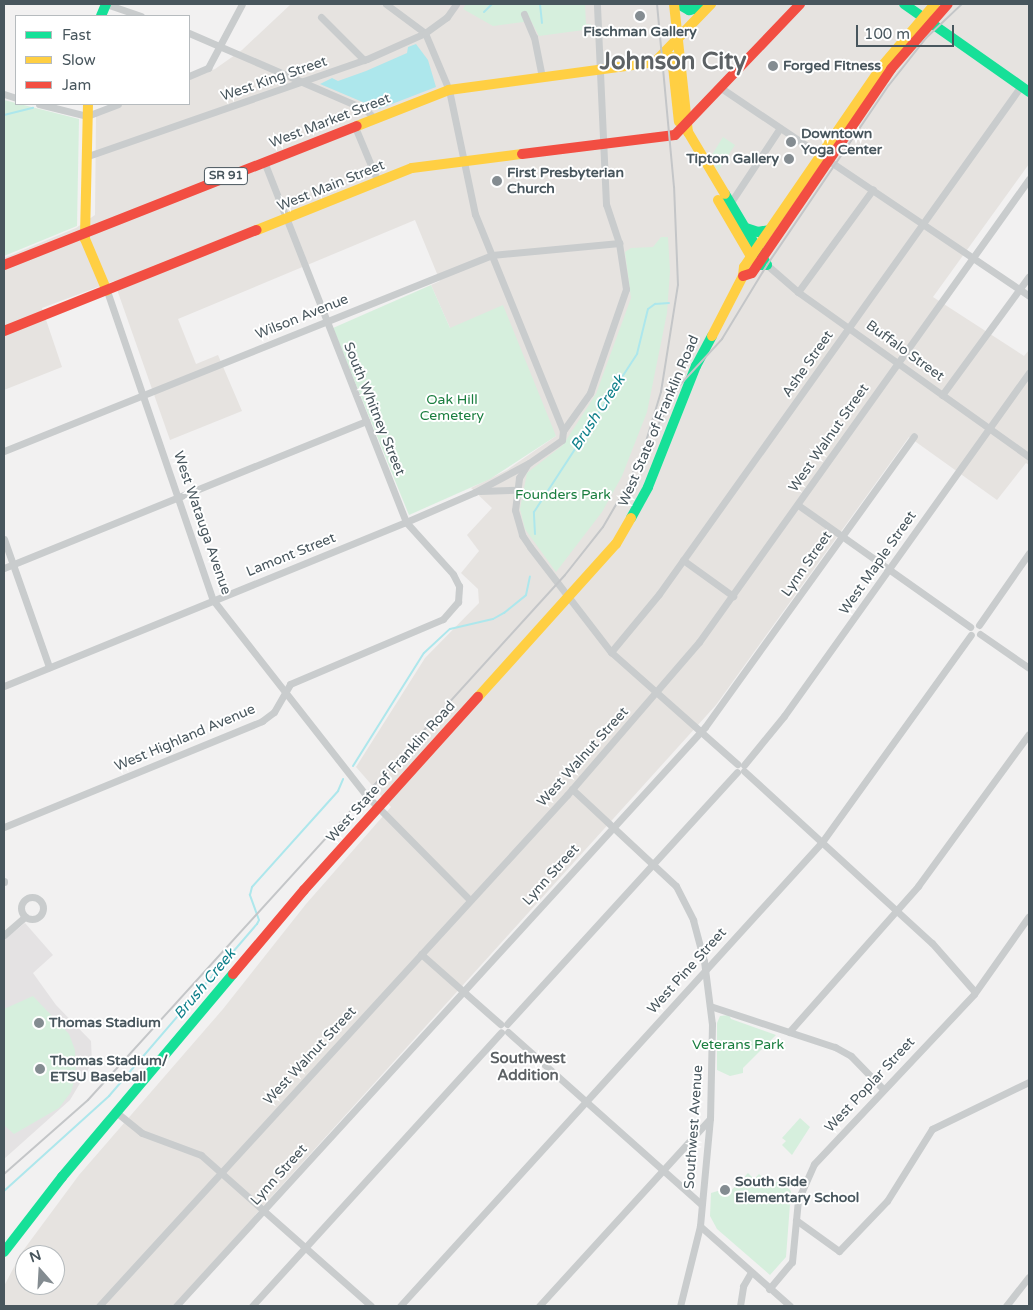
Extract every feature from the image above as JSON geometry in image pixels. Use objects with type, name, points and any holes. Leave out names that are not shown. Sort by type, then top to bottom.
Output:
[{"type":"main road","name":"Buffalo Street","points":[[668,4],[684,128],[689,151],[759,258]]},
{"type":"main road","name":"Buffalo Street","points":[[674,44],[676,4]]},
{"type":"main road","points":[[676,4],[689,10],[710,5]]},
{"type":"main road","points":[[684,128],[800,4]]},
{"type":"main road","points":[[904,4],[1025,89]]},
{"type":"main road","name":"West State of Franklin Road","points":[[926,21],[935,4]]},
{"type":"main road","name":"West State of Franklin Road","points":[[4,1252],[116,1112],[376,807],[616,544],[635,514],[696,366],[743,276],[744,267],[759,258],[825,158],[882,65],[926,21],[948,4]]},
{"type":"main road","name":"SR 91","points":[[674,44],[710,5]]},
{"type":"main road","name":"West Market Street","points":[[4,265],[85,231],[449,90],[655,62],[674,44]]},
{"type":"main road","name":"West Watauga Avenue","points":[[88,105],[85,239],[107,291]]},
{"type":"main road","name":"Buffalo Street","points":[[684,128],[759,258]]},
{"type":"main road","name":"West Main Street","points":[[4,331],[418,166],[663,138],[684,128]]},
{"type":"main road","name":"West State of Franklin Road","points":[[759,258],[769,230],[825,158]]},
{"type":"main road","points":[[742,227],[758,232],[769,230]]},
{"type":"street","points":[[106,4],[138,15]]},
{"type":"street","points":[[190,76],[208,68],[218,44],[242,4]]},
{"type":"street","points":[[386,4],[425,34],[449,90],[462,160],[475,214],[563,431]]},
{"type":"street","name":"West King Street","points":[[88,156],[364,60],[425,34],[447,17],[456,4]]},
{"type":"street","name":"Lamont Street","points":[[4,686],[475,492],[529,463],[558,444],[563,431],[590,393],[625,296],[620,243],[606,204],[597,4]]},
{"type":"street","points":[[524,14],[534,37],[542,76]]},
{"type":"street","points":[[321,17],[364,60]]},
{"type":"street","points":[[190,34],[218,44],[365,110],[375,119]]},
{"type":"street","points":[[721,88],[924,223],[1029,296]]},
{"type":"street","name":"Ashe Street","points":[[611,652],[640,621],[848,328],[1025,89]]},
{"type":"street","points":[[43,105],[87,116],[115,105]]},
{"type":"street","points":[[355,127],[378,182]]},
{"type":"street","points":[[729,206],[780,128]]},
{"type":"street","name":"South Whitney Street","points":[[264,161],[406,522],[453,574],[460,595]]},
{"type":"street","name":"West Walnut Street","points":[[99,1306],[572,790],[657,693],[733,596],[1029,179]]},
{"type":"street","points":[[798,292],[873,189]]},
{"type":"street","name":"Wilson Avenue","points":[[4,451],[492,255],[620,243]]},
{"type":"street","name":"Buffalo Street","points":[[759,258],[798,292],[1029,457]]},
{"type":"street","points":[[942,395],[1029,276]]},
{"type":"street","name":"West Watauga Avenue","points":[[107,291],[213,600],[376,807],[470,900]]},
{"type":"street","name":"West Maple Street","points":[[252,1306],[740,768],[784,716],[1029,372]]},
{"type":"street","points":[[4,568],[366,421]]},
{"type":"street","name":"Lynn Street","points":[[176,1306],[700,731],[914,436]]},
{"type":"street","points":[[529,463],[522,471],[517,490],[515,510],[522,535],[568,598],[611,652],[932,943],[975,992]]},
{"type":"street","name":"Lamont Street","points":[[475,492],[517,490]]},
{"type":"street","points":[[798,505],[970,626],[979,625]]},
{"type":"street","points":[[4,539],[49,667]]},
{"type":"street","points":[[980,634],[979,625],[1029,553]]},
{"type":"street","points":[[683,560],[733,596]]},
{"type":"street","name":"West Highland Avenue","points":[[4,827],[262,721],[274,712],[290,684],[443,619],[455,608],[460,595]]},
{"type":"street","points":[[970,626],[971,635],[980,634],[1029,668]]},
{"type":"street","name":"West Pine Street","points":[[400,1306],[822,842],[971,635]]},
{"type":"street","points":[[789,1032],[897,911],[944,852],[1029,734]]},
{"type":"street","name":"Southwest Avenue","points":[[572,790],[654,863],[676,886],[687,906],[705,969],[710,1006],[710,1118],[700,1226],[680,1306]]},
{"type":"street","name":"West Poplar Street","points":[[770,1289],[792,1262],[796,1220],[802,1189],[814,1164],[975,992],[1029,916]]},
{"type":"street","points":[[4,935],[25,917]]},
{"type":"street","points":[[421,954],[701,1204]]},
{"type":"street","points":[[710,1006],[847,1053],[883,1090]]},
{"type":"street","points":[[796,1220],[839,1251],[887,1201],[932,1129],[1029,1082]]},
{"type":"street","points":[[116,1112],[142,1133],[194,1152],[221,1172],[371,1306]]},
{"type":"street","points":[[539,1306],[710,1118]]},
{"type":"street","points":[[700,1226],[790,1306]]},
{"type":"street","points":[[740,1306],[743,1286],[751,1272]]},
{"type":"street","points":[[1006,1306],[1029,1277]]},
{"type":"shaded area","points":[[291,4],[1029,4],[1029,164],[933,297],[1024,356],[1029,350],[1029,465],[1026,463],[997,500],[909,437],[716,705],[173,1306],[4,1306],[4,1286],[15,1265],[15,1295],[65,1295],[65,1245],[27,1245],[79,1175],[223,1009],[306,904],[391,807],[356,767],[425,658],[479,603],[478,589],[461,573],[479,551],[467,535],[492,508],[471,488],[507,470],[556,436],[450,328],[431,285],[440,281],[415,220],[178,319],[196,364],[218,355],[242,411],[170,440],[114,281],[42,308],[62,367],[4,390],[4,258],[76,228],[95,215],[96,116],[122,105],[190,105],[190,79],[215,69],[242,50]]},
{"type":"shaded area","name":"Thomas Stadium/ ETSU Baseball","points":[[25,923],[53,955],[33,973],[56,1005],[91,1041],[92,1063],[70,1100],[4,1159],[4,940]]},
{"type":"green space","points":[[466,4],[585,4],[586,24],[591,24],[591,29],[539,36],[531,21],[493,26],[463,9]]},
{"type":"green space","points":[[4,100],[15,103],[15,105],[24,105],[79,119],[77,226],[4,256]]},
{"type":"green space","points":[[723,137],[735,145],[718,171],[710,158]]},
{"type":"green space","name":"Founders Park","points":[[661,237],[668,237],[670,271],[667,313],[647,412],[622,476],[602,512],[556,572],[525,529],[520,509],[527,473],[563,445],[596,394],[631,298],[625,252],[631,248],[653,247]]},
{"type":"green space","name":"Oak Hill Cemetery","points":[[431,285],[450,328],[503,305],[556,436],[490,479],[409,515],[333,328]]},
{"type":"green space","name":"Thomas Stadium/ ETSU Baseball","points":[[33,996],[69,1034],[75,1050],[76,1074],[71,1092],[59,1108],[14,1134],[4,1125],[4,1009]]},
{"type":"green space","name":"Veterans Park","points":[[729,1015],[731,1019],[776,1035],[743,1068],[743,1073],[730,1076],[717,1070],[717,1023],[720,1016]]},
{"type":"green space","points":[[800,1118],[810,1127],[792,1155],[782,1145],[786,1141],[782,1138]]},
{"type":"green space","points":[[748,1173],[754,1179],[759,1174],[772,1186],[779,1180],[791,1191],[786,1257],[770,1275],[717,1229],[710,1216],[711,1193],[721,1190],[726,1196]]},
{"type":"water","points":[[416,44],[428,60],[436,87],[379,109],[320,84],[332,78],[338,81],[366,71],[407,53],[408,47]]},
{"type":"waterway","name":"Brush Creek","points":[[484,12],[492,4]]},
{"type":"waterway","name":"Brush Creek","points":[[540,4],[542,23]]},
{"type":"waterway","points":[[4,115],[33,108]]},
{"type":"waterway","name":"Brush Creek","points":[[535,534],[534,512],[637,354],[648,309],[655,304],[669,303]]},
{"type":"waterway","name":"Brush Creek","points":[[353,766],[424,653],[450,629],[493,619],[504,613],[526,595],[530,576]]},
{"type":"waterway","name":"Brush Creek","points":[[4,1191],[109,1096],[257,924],[259,920],[250,895],[252,887],[338,791],[343,779]]},
{"type":"railway","points":[[4,1174],[88,1100],[565,575],[603,527],[628,484],[644,448],[661,392],[678,285],[674,187],[657,4]]},
{"type":"railway","points":[[657,427],[679,386],[722,339],[767,265],[889,85],[926,38],[962,4]]},
{"type":"traffic: fast","points":[[101,15],[106,4]]},
{"type":"traffic: fast","points":[[678,4],[689,10],[708,6]]},
{"type":"traffic: fast","points":[[904,4],[1029,92]]},
{"type":"traffic: fast","points":[[725,194],[767,265],[757,265]]},
{"type":"traffic: fast","points":[[743,227],[758,232],[769,230]]},
{"type":"traffic: fast","points":[[631,518],[648,487],[696,366],[712,336]]},
{"type":"traffic: fast","points":[[4,1252],[62,1177],[233,974]]},
{"type":"traffic: slow","points":[[674,4],[688,132],[725,194]]},
{"type":"traffic: slow","points":[[357,126],[449,90],[655,62],[711,4]]},
{"type":"traffic: slow","points":[[712,336],[743,276],[744,267],[883,65],[935,4]]},
{"type":"traffic: slow","points":[[672,57],[679,122]]},
{"type":"traffic: slow","points":[[88,105],[85,239],[107,291]]},
{"type":"traffic: slow","points":[[257,230],[412,168],[522,154]]},
{"type":"traffic: slow","points":[[718,200],[753,260]]},
{"type":"traffic: slow","points":[[478,697],[616,544],[631,518]]},
{"type":"traffic: jam","points":[[522,154],[675,135],[800,4]]},
{"type":"traffic: jam","points":[[743,276],[752,273],[891,69],[948,4]]},
{"type":"traffic: jam","points":[[4,265],[357,126]]},
{"type":"traffic: jam","points":[[4,331],[257,230]]},
{"type":"traffic: jam","points":[[233,974],[304,890],[478,697]]},
{"type":"place","name":"Fischman Gallery","points":[[640,16]]},
{"type":"place","name":"Forged Fitness","points":[[773,66]]},
{"type":"place","name":"Downtown Yoga Center","points":[[791,142]]},
{"type":"place","name":"Tipton Gallery","points":[[789,159]]},
{"type":"place","name":"First Presbyterian Church","points":[[497,181]]},
{"type":"place","name":"Thomas Stadium","points":[[39,1023]]},
{"type":"place","name":"Thomas Stadium/ ETSU Baseball","points":[[40,1069]]},
{"type":"place","name":"South Side Elementary School","points":[[725,1190]]},
{"type":"district","name":"Johnson City","points":[[673,62]]},
{"type":"district","name":"Southwest Addition","points":[[528,1066]]}]
